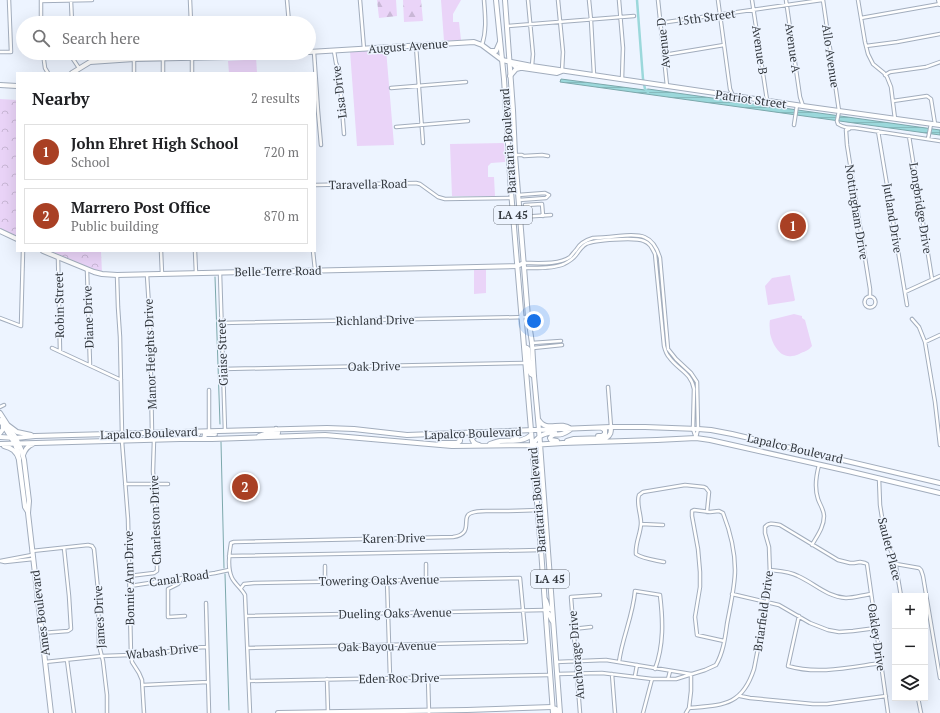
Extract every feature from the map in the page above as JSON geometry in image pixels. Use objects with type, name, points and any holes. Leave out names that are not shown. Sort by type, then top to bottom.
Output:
[{"type":"main road","name":"Barataria Boulevard","points":[[496,0],[538,510],[553,713]]},
{"type":"main road","name":"Barataria Boulevard","points":[[505,0],[508,26],[518,198],[528,317],[532,345],[538,429],[540,436],[560,713]]},
{"type":"main road","points":[[939,0],[940,4]]},
{"type":"main road","name":"August Avenue","points":[[316,52],[474,42],[482,45]]},
{"type":"main road","points":[[491,52],[496,51],[500,42]]},
{"type":"main road","points":[[482,45],[502,60]]},
{"type":"main road","points":[[73,72],[90,62],[119,60]]},
{"type":"main road","name":"Patriot Street","points":[[502,60],[562,71],[803,106],[838,113],[934,125]]},
{"type":"main road","name":"Patriot Street","points":[[510,61],[516,67],[521,68],[557,73],[562,71]]},
{"type":"main road","points":[[510,76],[516,70],[521,68]]},
{"type":"main road","points":[[0,85],[16,86]]},
{"type":"main road","points":[[511,191],[518,198]]},
{"type":"main road","points":[[512,198],[519,206]]},
{"type":"main road","points":[[0,231],[16,239]]},
{"type":"main road","name":"Belle Terre Road","points":[[45,252],[102,274],[117,275],[517,266]]},
{"type":"main road","points":[[517,266],[524,263]]},
{"type":"main road","points":[[517,266],[524,268]]},
{"type":"main road","points":[[523,340],[532,345]]},
{"type":"main road","points":[[524,348],[528,349],[530,372],[534,376]]},
{"type":"main road","points":[[527,388],[530,393],[533,416],[538,417],[544,426],[567,426],[571,429],[560,434],[552,435],[550,439],[553,441],[563,443],[574,439],[606,438],[610,434],[611,427]]},
{"type":"main road","name":"Ames Boulevard","points":[[0,413],[16,438],[21,457],[25,507],[28,513],[51,713]]},
{"type":"main road","points":[[0,433],[3,429],[1,422]]},
{"type":"main road","name":"Ames Boulevard","points":[[1,422],[11,438],[17,444]]},
{"type":"main road","points":[[9,426],[17,432],[35,436]]},
{"type":"main road","name":"Lapalco Boulevard","points":[[538,429],[645,427],[718,431],[939,482]]},
{"type":"main road","name":"Lapalco Boulevard","points":[[0,437],[16,438],[35,436],[327,428],[347,428],[407,435],[515,431],[531,433]]},
{"type":"main road","points":[[584,439],[591,436],[604,435],[606,432],[605,430],[600,428]]},
{"type":"main road","points":[[252,438],[265,434],[278,433],[276,429]]},
{"type":"main road","points":[[486,446],[498,441],[524,440],[538,429]]},
{"type":"main road","points":[[204,439],[204,435],[207,434],[235,430]]},
{"type":"main road","points":[[171,439],[179,436],[196,436],[198,433],[195,431]]},
{"type":"main road","points":[[510,441],[517,438],[519,434],[515,431]]},
{"type":"main road","points":[[710,440],[710,434],[718,431]]},
{"type":"main road","points":[[480,446],[474,443],[472,438],[474,436],[498,432]]},
{"type":"main road","points":[[532,445],[540,436],[546,433],[566,432]]},
{"type":"main road","points":[[432,444],[445,442],[457,443],[460,441],[458,435],[451,433]]},
{"type":"main road","points":[[78,442],[78,438],[93,437],[101,434]]},
{"type":"main road","points":[[50,443],[68,440],[72,435]]},
{"type":"main road","name":"Lapalco Boulevard","points":[[0,444],[325,435],[452,446],[532,445],[696,438],[776,454],[925,489],[931,488],[940,491]]},
{"type":"main road","points":[[0,444],[13,449],[21,457],[27,447],[38,443]]},
{"type":"main road","points":[[776,454],[777,444]]},
{"type":"main road","points":[[792,458],[794,448]]},
{"type":"main road","points":[[825,456],[827,466]]},
{"type":"main road","points":[[533,459],[536,459],[537,461],[540,478],[543,480]]},
{"type":"main road","points":[[860,474],[862,465]]},
{"type":"main road","points":[[878,478],[880,474],[889,471],[890,481]]},
{"type":"main road","points":[[537,504],[545,512]]},
{"type":"main road","points":[[538,510],[546,518]]},
{"type":"main road","points":[[540,541],[548,549]]},
{"type":"main road","points":[[541,550],[548,557]]},
{"type":"main road","points":[[544,597],[549,609],[552,609]]},
{"type":"main road","points":[[545,610],[553,622]]},
{"type":"main road","points":[[549,661],[553,673],[557,674]]},
{"type":"main road","points":[[278,713],[429,712],[552,707],[556,709],[556,713]]},
{"type":"street","points":[[0,52],[11,52],[9,0]]},
{"type":"street","points":[[42,16],[41,1],[92,0]]},
{"type":"street","points":[[190,0],[191,16]]},
{"type":"street","points":[[287,0],[288,16]]},
{"type":"street","points":[[360,0],[364,49]]},
{"type":"street","points":[[482,45],[485,33],[484,0]]},
{"type":"street","points":[[528,0],[533,54],[532,66]]},
{"type":"street","points":[[558,0],[563,52],[562,71]]},
{"type":"street","points":[[589,0],[594,76]]},
{"type":"street","points":[[619,0],[623,48],[622,80]]},
{"type":"street","name":"Avenue D","points":[[658,0],[667,86]]},
{"type":"street","points":[[718,0],[730,89],[733,96]]},
{"type":"street","name":"Avenue B","points":[[752,0],[767,101]]},
{"type":"street","name":"Avenue A","points":[[786,0],[800,97],[803,106]]},
{"type":"street","name":"15th Street","points":[[660,23],[823,0]]},
{"type":"street","name":"Allo Avenue","points":[[823,0],[838,113],[837,121],[842,127],[849,129]]},
{"type":"street","points":[[858,0],[868,54],[873,64],[888,77],[891,86],[895,119]]},
{"type":"street","points":[[71,1],[72,16]]},
{"type":"street","points":[[861,18],[940,4]]},
{"type":"street","points":[[508,26],[634,16]]},
{"type":"street","points":[[866,46],[940,34]]},
{"type":"street","points":[[664,55],[724,45]]},
{"type":"street","points":[[416,46],[423,143]]},
{"type":"street","name":"Lisa Drive","points":[[334,51],[339,70],[344,134]]},
{"type":"street","points":[[44,60],[47,72]]},
{"type":"street","points":[[75,60],[79,68]]},
{"type":"street","points":[[134,60],[134,72]]},
{"type":"street","points":[[163,60],[163,72]]},
{"type":"street","points":[[192,60],[192,72]]},
{"type":"street","points":[[315,60],[315,72]]},
{"type":"street","points":[[886,75],[890,72],[926,67],[940,62]]},
{"type":"street","points":[[316,82],[321,145]]},
{"type":"street","points":[[391,88],[466,82]]},
{"type":"street","points":[[893,102],[927,96],[931,99],[934,125],[928,137]]},
{"type":"street","points":[[794,125],[796,106],[800,97]]},
{"type":"street","points":[[396,127],[468,121]]},
{"type":"street","points":[[849,129],[855,128],[909,136],[928,137],[940,141],[940,146]]},
{"type":"street","name":"Nottingham Drive","points":[[849,129],[846,130],[847,145],[870,296],[875,301],[874,305],[870,307],[866,306],[864,302],[866,298],[870,296]]},
{"type":"street","name":"Jutland Drive","points":[[878,132],[907,305]]},
{"type":"street","name":"Longbridge Drive","points":[[909,136],[932,279]]},
{"type":"street","points":[[515,156],[548,156]]},
{"type":"street","name":"Taravella Road","points":[[316,184],[416,183],[420,184],[438,197],[445,199],[512,198]]},
{"type":"street","points":[[545,193],[549,195],[546,198],[518,198],[545,193]]},
{"type":"street","points":[[526,217],[525,205],[542,204],[543,216]]},
{"type":"street","points":[[520,217],[551,215]]},
{"type":"street","points":[[524,263],[555,262],[566,259],[580,244],[593,238],[636,235],[650,240],[657,248],[660,258],[668,349],[691,373],[697,382],[696,438]]},
{"type":"street","points":[[524,268],[556,267],[563,265],[572,260],[585,244],[592,242],[632,239],[643,240],[649,244],[656,254],[663,340],[669,358],[690,378],[693,384],[696,429]]},
{"type":"street","points":[[0,318],[21,326],[24,252]]},
{"type":"street","points":[[161,252],[162,274]]},
{"type":"street","points":[[195,252],[196,273]]},
{"type":"street","points":[[314,252],[315,271]]},
{"type":"street","name":"Robin Street","points":[[58,258],[60,351]]},
{"type":"street","name":"Diane Drive","points":[[87,269],[90,365]]},
{"type":"street","name":"Giaise Street","points":[[220,273],[225,431]]},
{"type":"street","points":[[117,275],[122,434]]},
{"type":"street","name":"Manor Heights Drive","points":[[147,275],[152,433]]},
{"type":"street","points":[[905,292],[940,276]]},
{"type":"street","name":"Richland Drive","points":[[221,323],[528,317]]},
{"type":"street","points":[[912,319],[919,327],[924,342],[935,402],[940,445]]},
{"type":"street","points":[[924,342],[940,335]]},
{"type":"street","points":[[532,345],[561,341]]},
{"type":"street","points":[[532,345],[562,345]]},
{"type":"street","points":[[52,348],[121,380]]},
{"type":"street","name":"Oak Drive","points":[[223,369],[525,363]]},
{"type":"street","points":[[608,387],[611,427]]},
{"type":"street","points":[[208,390],[209,431]]},
{"type":"street","points":[[0,407],[4,405]]},
{"type":"street","name":"Charleston Drive","points":[[129,576],[154,574],[157,571],[154,440]]},
{"type":"street","name":"Bonnie Ann Drive","points":[[122,441],[128,519],[131,655],[132,662],[142,677],[144,713]]},
{"type":"street","points":[[812,545],[820,532],[824,518],[816,488],[819,464]]},
{"type":"street","name":"Saulet Place","points":[[878,478],[880,505],[885,536],[896,564],[901,593]]},
{"type":"street","points":[[125,484],[168,484]]},
{"type":"street","points":[[664,562],[638,556],[636,554],[636,545],[641,524],[638,500],[639,494],[685,485],[704,487],[709,492],[707,512]]},
{"type":"street","name":"Karen Drive","points":[[229,556],[231,543],[234,542],[453,537],[462,534],[465,530],[467,516],[470,513],[480,511],[538,510]]},
{"type":"street","points":[[557,674],[612,674],[652,679],[676,679],[716,665],[722,651],[724,641],[735,575],[733,550],[728,526],[722,512],[692,511],[700,572],[696,635],[724,641]]},
{"type":"street","name":"Briarfield Drive","points":[[740,696],[749,682],[754,669],[767,602],[770,570],[769,547],[765,527],[772,523],[780,525],[812,545]]},
{"type":"street","points":[[641,524],[663,526]]},
{"type":"street","name":"James Drive","points":[[64,548],[91,545],[94,549],[98,590],[99,645],[103,662],[108,713]]},
{"type":"street","name":"Oakley Drive","points":[[812,545],[838,560],[865,562],[867,564],[888,713]]},
{"type":"street","points":[[33,555],[0,561],[5,562],[64,548],[70,603],[71,629],[68,631],[42,633]]},
{"type":"street","points":[[250,713],[245,595],[232,578],[229,570],[229,556],[541,550]]},
{"type":"street","points":[[426,564],[426,579]]},
{"type":"street","points":[[896,564],[919,568],[921,570],[940,678]]},
{"type":"street","points":[[325,566],[325,581]]},
{"type":"street","name":"Canal Road","points":[[130,586],[229,570]]},
{"type":"street","points":[[770,570],[790,572],[827,593],[840,597],[846,598],[871,594]]},
{"type":"street","points":[[182,578],[178,584],[168,589],[168,617],[185,616]]},
{"type":"street","name":"Towering Oaks Avenue","points":[[240,588],[244,584],[254,583],[520,578],[523,610]]},
{"type":"street","points":[[387,580],[390,678]]},
{"type":"street","points":[[619,662],[622,643],[632,612],[635,591],[660,595],[662,630],[658,661],[655,668]]},
{"type":"street","points":[[732,594],[779,605],[810,623],[828,630],[839,632],[876,628]]},
{"type":"street","name":"Anchorage Drive","points":[[580,713],[571,597],[600,595]]},
{"type":"street","points":[[206,603],[209,713]]},
{"type":"street","name":"Oak Bayou Avenue","points":[[248,648],[526,642],[523,610]]},
{"type":"street","name":"Dueling Oaks Avenue","points":[[246,616],[545,610]]},
{"type":"street","points":[[799,616],[788,666],[794,668],[828,670],[881,663]]},
{"type":"street","points":[[573,629],[591,627]]},
{"type":"street","name":"Wabash Drive","points":[[45,662],[102,656],[164,652],[207,646]]},
{"type":"street","points":[[67,660],[74,713]]},
{"type":"street","points":[[556,662],[606,660],[691,674]]},
{"type":"street","points":[[635,676],[637,665]]},
{"type":"street","points":[[668,679],[670,671]]},
{"type":"street","points":[[612,674],[615,713]]},
{"type":"street","points":[[686,713],[689,708],[691,674]]},
{"type":"street","name":"Eden Roc Drive","points":[[249,681],[549,675]]},
{"type":"street","points":[[428,677],[429,712]]},
{"type":"street","points":[[327,679],[328,713]]},
{"type":"street","points":[[643,713],[652,679]]},
{"type":"street","points":[[143,685],[208,682]]},
{"type":"street","points":[[689,708],[714,706],[740,696],[827,704],[886,696]]},
{"type":"street","points":[[918,701],[920,713]]},
{"type":"green space","points":[[377,0],[396,0],[397,16],[379,18]]},
{"type":"green space","points":[[403,0],[421,0],[423,21],[404,22]]},
{"type":"green space","points":[[441,0],[461,0],[453,14],[453,22],[459,22],[461,40],[444,41]]},
{"type":"green space","points":[[386,49],[394,145],[357,146],[350,51]]},
{"type":"green space","points":[[256,60],[257,72],[229,72],[228,61]]},
{"type":"green space","points":[[0,99],[16,100],[16,236],[0,229]]},
{"type":"green space","points":[[504,143],[505,162],[491,163],[488,166],[488,177],[494,177],[495,196],[452,196],[450,144]]},
{"type":"green space","points":[[53,252],[101,252],[102,273]]},
{"type":"green space","points":[[474,269],[486,269],[486,293],[474,294]]},
{"type":"green space","points":[[790,275],[795,300],[768,305],[765,286],[772,278]]},
{"type":"green space","points":[[794,314],[802,316],[805,320],[812,346],[797,355],[787,356],[783,355],[777,349],[772,341],[770,333],[770,320]]},
{"type":"water","points":[[561,79],[645,90],[648,89],[940,130],[940,135],[560,82]]},
{"type":"waterway","points":[[637,0],[643,79],[645,89],[648,92]]},
{"type":"waterway","points":[[215,277],[220,424]]},
{"type":"waterway","points":[[221,442],[224,568]]},
{"type":"waterway","points":[[225,574],[229,710]]},
{"type":"place","name":"John Ehret High School","points":[[793,226]]},
{"type":"place","name":"Marrero Post Office","points":[[245,487]]}]
